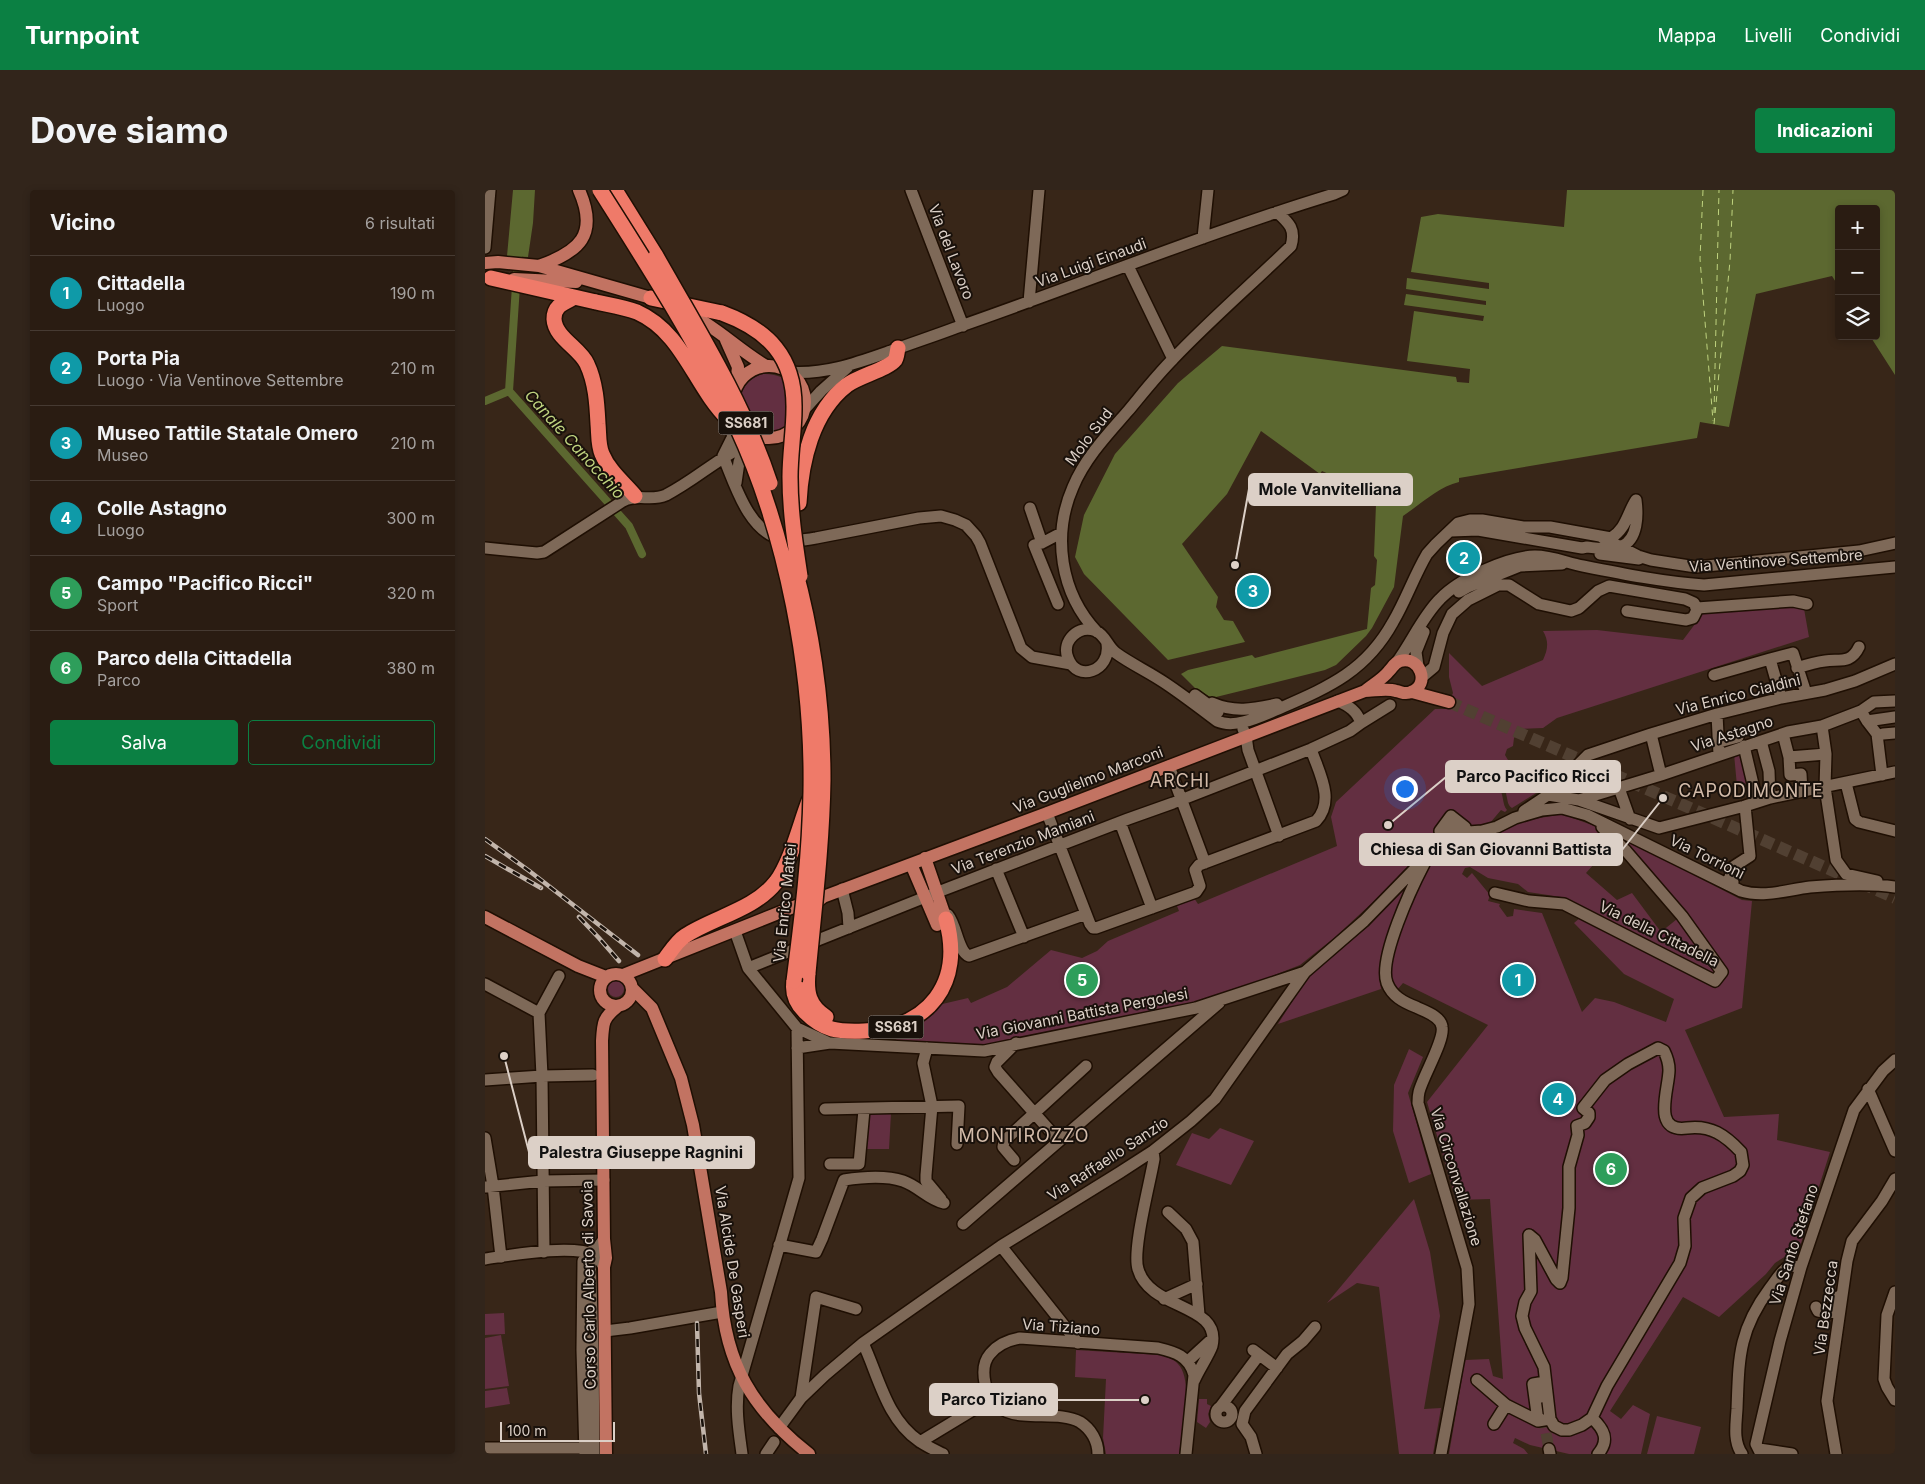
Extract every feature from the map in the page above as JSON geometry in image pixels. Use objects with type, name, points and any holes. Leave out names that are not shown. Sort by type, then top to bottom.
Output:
[{"type":"highway","name":"Via Enrico Mattei","points":[[600,190],[693,340],[737,422],[764,496],[781,553],[791,599],[804,678],[810,742],[811,794],[806,888],[793,990],[797,1002],[823,1026],[836,1031],[862,1031],[897,1026],[908,1022],[920,1014],[936,998],[949,972],[951,937],[943,919]]},
{"type":"highway","name":"Via Enrico Mattei","points":[[615,190],[689,311],[736,401],[768,477],[804,604],[814,660],[823,767],[818,864],[807,983],[808,996],[812,1004],[828,1018],[844,1022],[885,1020],[899,1016],[911,1009],[930,992],[940,971],[943,919]]},
{"type":"highway","points":[[488,278],[537,278],[573,298],[621,307],[640,313],[666,332],[681,350],[713,403],[737,422]]},
{"type":"highway","points":[[573,298],[557,308],[555,323],[563,336],[580,353],[589,366],[595,395],[599,444],[603,457],[629,499]]},
{"type":"highway","points":[[651,298],[722,313],[749,324],[766,336],[781,355],[790,376],[795,408],[790,463],[790,503],[804,604]]},
{"type":"highway","points":[[804,604],[798,516],[801,476],[813,432],[829,404],[844,387],[857,378],[888,365],[895,359],[898,348]]},
{"type":"highway","name":"SS681","points":[[660,961],[683,937],[757,900],[776,882],[785,866],[811,794]]},
{"type":"main road","points":[[537,278],[575,248],[583,237],[587,226],[587,216],[579,190]]},
{"type":"main road","points":[[485,263],[498,262],[537,278],[603,285],[651,298],[695,316],[723,333],[746,353],[767,366],[788,372],[802,389],[803,411],[799,420],[789,431],[775,438],[764,438]]},
{"type":"main road","name":"Via Enrico Mattei","points":[[723,333],[737,366],[738,377],[733,405],[737,422],[753,434],[764,438]]},
{"type":"main road","points":[[734,394],[738,383],[745,375],[755,369],[767,366]]},
{"type":"main road","points":[[1396,690],[1389,682],[1393,667],[1407,660],[1418,680]]},
{"type":"main road","name":"Via Guglielmo Marconi","points":[[1365,691],[1393,667]]},
{"type":"main road","name":"Via Guglielmo Marconi","points":[[623,975],[801,904],[818,901],[823,897],[1338,701],[1365,691],[1396,690],[1404,693],[1418,680]]},
{"type":"main road","points":[[925,858],[933,897]]},
{"type":"main road","points":[[911,864],[933,897]]},
{"type":"main road","name":"Via Enrico Mattei","points":[[933,897],[943,919]]},
{"type":"main road","points":[[485,917],[578,966],[607,977]]},
{"type":"main road","name":"Via Guglielmo Marconi","points":[[632,987],[660,961]]},
{"type":"main road","points":[[578,966],[600,989],[604,1001],[609,1005],[621,1005],[631,998],[632,987],[629,980],[623,975],[615,974],[607,977],[602,982],[600,989]]},
{"type":"main road","name":"Via Alcide De Gasperi","points":[[632,987],[652,1008],[681,1078],[693,1125],[721,1292],[722,1312],[731,1353],[752,1394],[779,1428],[809,1454]]},
{"type":"main road","name":"Via Alcide De Gasperi","points":[[621,1005],[642,1009],[657,1023]]},
{"type":"main road","name":"Corso Carlo Alberto di Savoia","points":[[595,1451],[605,1331],[604,1267],[606,1248],[604,1239],[603,1024],[606,1017],[621,1005]]},
{"type":"street","points":[[490,190],[485,249],[498,262]]},
{"type":"street","name":"Via del Lavoro","points":[[911,190],[963,326]]},
{"type":"street","points":[[1029,302],[1039,190]]},
{"type":"street","points":[[1203,238],[1208,190]]},
{"type":"street","name":"Via Luigi Einaudi","points":[[788,372],[816,373],[849,366],[1203,238],[1343,190]]},
{"type":"street","name":"Molo Sud","points":[[1277,212],[1289,223],[1294,236],[1291,246],[1173,359],[1084,464],[1072,488],[1066,506],[1061,533],[1061,555],[1065,576],[1087,621],[1116,653],[1165,683],[1217,721],[1237,723],[1265,715],[1340,681],[1369,657],[1394,622],[1427,554],[1458,523],[1469,520],[1482,520],[1523,527],[1551,527],[1601,537],[1648,559]]},
{"type":"street","points":[[1128,266],[1173,359]]},
{"type":"street","name":"Via Luigi Einaudi","points":[[803,411],[821,391],[849,366]]},
{"type":"street","name":"Via Enrico Mattei","points":[[723,456],[737,422]]},
{"type":"street","points":[[485,548],[537,554],[544,552],[629,499],[656,498],[666,495],[723,456],[745,444],[764,438]]},
{"type":"street","points":[[736,485],[739,462],[745,444]]},
{"type":"street","points":[[723,456],[746,507],[757,523],[768,534],[784,540],[821,537],[929,517],[949,518],[965,525],[976,536],[1020,646],[1029,656],[1071,664],[1076,668],[1089,671],[1100,667],[1105,662],[1107,644]]},
{"type":"street","points":[[1449,531],[1477,530],[1582,548],[1621,547],[1630,538],[1638,515],[1636,500],[1621,530],[1611,538],[1601,537]]},
{"type":"street","points":[[1029,508],[1041,542]]},
{"type":"street","points":[[1058,604],[1034,545],[1061,533]]},
{"type":"street","points":[[1630,538],[1635,548],[1648,559]]},
{"type":"street","points":[[1582,548],[1594,553],[1704,567],[1859,551],[1895,543]]},
{"type":"street","name":"Via Ventinove Settembre","points":[[1470,578],[1504,563],[1532,556],[1551,557],[1572,564],[1704,585],[1895,567]]},
{"type":"street","name":"Via Ventinove Settembre","points":[[1418,680],[1417,648],[1435,615],[1455,595],[1481,581],[1520,566],[1572,564]]},
{"type":"street","name":"Via Guglielmo Marconi","points":[[1393,667],[1431,608],[1447,592],[1470,578]]},
{"type":"street","points":[[1418,680],[1434,668],[1443,633],[1452,614],[1468,600],[1498,585],[1509,585],[1539,604],[1568,611],[1579,608],[1598,591],[1609,586],[1685,599],[1693,603],[1697,608],[1697,613],[1694,617],[1686,620],[1627,611]]},
{"type":"street","points":[[1697,608],[1793,602],[1807,604]]},
{"type":"street","name":"Molo Sud","points":[[1076,632],[1079,621],[1078,606]]},
{"type":"street","points":[[1041,659],[1057,652],[1067,644],[1076,632],[1090,629],[1097,632]]},
{"type":"street","points":[[1067,644],[1066,651],[1071,664]]},
{"type":"street","points":[[1797,668],[1824,661],[1845,660],[1855,654],[1859,647]]},
{"type":"street","points":[[1714,675],[1793,653],[1806,693]]},
{"type":"street","points":[[1105,662],[1126,659]]},
{"type":"street","points":[[1770,659],[1781,698]]},
{"type":"street","name":"Via Enrico Cialdini","points":[[1548,795],[1588,755],[1717,714],[1781,698],[1825,690],[1855,681],[1895,664]]},
{"type":"street","name":"Molo Sud","points":[[1165,683],[1226,709],[1235,710],[1300,700]]},
{"type":"street","name":"Molo Sud","points":[[1195,695],[1222,715],[1243,727],[1246,736]]},
{"type":"street","points":[[1338,701],[1352,709],[1357,714],[1361,723]]},
{"type":"street","name":"Via Astagno","points":[[1579,800],[1719,755],[1741,742],[1761,741],[1783,734],[1864,716],[1874,702],[1895,701]]},
{"type":"street","name":"Via Terenzio Mamiani","points":[[748,968],[933,897],[996,869],[1311,749],[1350,731],[1390,705]]},
{"type":"street","points":[[1717,714],[1719,755]]},
{"type":"street","points":[[1864,716],[1895,717]]},
{"type":"street","points":[[1864,716],[1884,734],[1882,775]]},
{"type":"street","points":[[1822,726],[1826,754],[1825,787],[1836,860],[1847,874],[1878,882],[1882,885]]},
{"type":"street","points":[[1651,734],[1661,775]]},
{"type":"street","points":[[1783,734],[1789,757],[1789,775],[1801,774],[1801,791]]},
{"type":"street","points":[[1246,736],[1248,750],[1279,836]]},
{"type":"street","points":[[1761,741],[1769,771],[1770,798]]},
{"type":"street","points":[[1719,742],[1741,742],[1757,801]]},
{"type":"street","points":[[1047,813],[1091,926],[1097,928],[1198,890],[1200,884],[1195,870],[1197,866],[1317,821],[1322,814],[1326,795],[1311,749]]},
{"type":"street","points":[[1789,757],[1826,754]]},
{"type":"street","points":[[1169,766],[1205,863]]},
{"type":"street","points":[[1515,818],[1548,795],[1579,800],[1659,828],[1745,806],[1757,801],[1895,772]]},
{"type":"street","points":[[1846,783],[1855,819],[1859,822],[1895,831]]},
{"type":"street","points":[[1619,788],[1630,819]]},
{"type":"street","points":[[1541,810],[1548,795]]},
{"type":"street","points":[[1731,886],[1733,882],[1729,880],[1733,867],[1750,856],[1745,806]]},
{"type":"street","name":"Via Torrioni","points":[[1515,818],[1541,810],[1562,808],[1587,815],[1731,886],[1755,895],[1811,887],[1882,885],[1895,887]]},
{"type":"street","name":"Via della Cittadella","points":[[1495,893],[1529,901],[1564,904],[1715,981],[1722,972],[1682,916],[1626,851],[1607,831],[1587,815]]},
{"type":"street","name":"Via Raffaello Sanzio","points":[[779,1428],[801,1398],[863,1343],[1001,1246],[1153,1151],[1191,1121],[1215,1099],[1305,972],[1363,921],[1425,857],[1449,836],[1497,827],[1515,818]]},
{"type":"street","points":[[1120,822],[1152,908]]},
{"type":"street","name":"Via Circonvallazione","points":[[1425,857],[1425,863],[1399,918],[1385,977],[1391,991],[1397,997],[1432,1015],[1443,1028],[1419,1092],[1418,1103],[1467,1268],[1469,1304],[1441,1454]]},
{"type":"street","points":[[996,869],[1024,937]]},
{"type":"street","points":[[842,890],[848,913],[849,928]]},
{"type":"street","points":[[943,919],[952,921],[961,949],[966,956],[973,956],[1087,914]]},
{"type":"street","points":[[735,931],[748,968],[797,1028],[799,1178],[737,1395],[742,1454]]},
{"type":"street","name":"Via Giovanni Battista Pergolesi","points":[[797,1048],[830,1043],[984,1051],[1167,1014],[1222,1000],[1305,972]]},
{"type":"street","points":[[544,1252],[542,1076],[539,1013],[559,976]]},
{"type":"street","points":[[485,984],[539,1013]]},
{"type":"street","points":[[963,1224],[1222,1000]]},
{"type":"street","name":"Via Giovanni Battista Pergolesi","points":[[797,1028],[813,1037],[830,1043]]},
{"type":"street","points":[[1016,1043],[997,1062],[995,1067],[1059,1141]]},
{"type":"street","points":[[779,1245],[815,1252],[822,1239],[844,1180],[875,1177],[903,1181],[937,1201],[943,1201],[927,1181],[925,1175],[932,1106],[923,1063],[927,1048]]},
{"type":"street","points":[[1477,1380],[1506,1405],[1544,1419],[1562,1430],[1569,1430],[1582,1425],[1592,1418],[1607,1386],[1681,1263],[1685,1246],[1684,1218],[1691,1198],[1702,1188],[1733,1176],[1740,1171],[1743,1165],[1741,1152],[1719,1132],[1705,1127],[1678,1129],[1671,1126],[1664,1108],[1669,1070],[1664,1051],[1658,1048],[1628,1064],[1605,1080],[1585,1109],[1589,1117],[1588,1120],[1577,1126],[1577,1135],[1569,1167],[1569,1208],[1561,1283],[1535,1240],[1530,1235],[1528,1236],[1531,1291],[1525,1302],[1522,1316],[1525,1328],[1544,1367],[1544,1419]]},
{"type":"street","name":"Via Santo Stefano","points":[[1760,1452],[1756,1444],[1778,1350],[1801,1267],[1854,1110],[1869,1088],[1895,1060]]},
{"type":"street","points":[[1014,1160],[1003,1147],[1003,1143],[1086,1066]]},
{"type":"street","points":[[485,1080],[593,1075]]},
{"type":"street","points":[[1869,1088],[1895,1150]]},
{"type":"street","points":[[825,1109],[863,1110],[959,1106],[957,1144]]},
{"type":"street","points":[[829,1164],[859,1164],[863,1110]]},
{"type":"street","points":[[485,1138],[489,1187],[501,1257]]},
{"type":"street","points":[[1153,1151],[1154,1159],[1138,1245],[1137,1267],[1145,1285],[1164,1299],[1199,1315],[1208,1322],[1212,1339],[1211,1349],[1202,1355],[1186,1360],[1194,1381]]},
{"type":"street","name":"Via Bezzecca","points":[[1836,1454],[1827,1401],[1843,1288],[1852,1241],[1895,1179]]},
{"type":"street","points":[[489,1187],[543,1181],[604,1180]]},
{"type":"street","points":[[1167,1212],[1186,1229],[1191,1237],[1195,1252],[1199,1315]]},
{"type":"street","points":[[586,1252],[599,1246],[604,1239]]},
{"type":"street","points":[[1001,1246],[1079,1343]]},
{"type":"street","points":[[485,1259],[544,1252],[586,1252],[596,1255],[604,1267]]},
{"type":"street","name":"Corso Carlo Alberto di Savoia","points":[[586,1252],[582,1350],[595,1451]]},
{"type":"street","points":[[1742,1454],[1738,1448],[1735,1435],[1737,1377],[1740,1350],[1748,1324],[1762,1299],[1782,1272],[1790,1266],[1801,1267]]},
{"type":"street","points":[[1164,1299],[1197,1284]]},
{"type":"street","points":[[1816,1307],[1817,1312],[1829,1313],[1833,1310],[1839,1290],[1843,1288]]},
{"type":"street","points":[[1895,1292],[1884,1379],[1895,1400]]},
{"type":"street","points":[[801,1398],[816,1297],[856,1309]]},
{"type":"street","points":[[605,1331],[722,1312]]},
{"type":"street","points":[[1233,1425],[1287,1354],[1303,1341],[1315,1327]]},
{"type":"street","name":"Via Tiziano","points":[[991,1400],[985,1386],[983,1369],[990,1354],[1007,1340],[1026,1338],[1158,1348],[1186,1360]]},
{"type":"street","points":[[863,1343],[887,1404],[905,1429],[920,1442],[943,1454]]},
{"type":"street","points":[[1224,1402],[1256,1352],[1277,1368]]},
{"type":"street","points":[[1186,1454],[1194,1381],[1202,1355]]},
{"type":"street","points":[[920,1442],[991,1400],[1016,1414],[1074,1419],[1089,1429],[1095,1438],[1098,1454]]},
{"type":"street","points":[[1224,1402],[1245,1411]]},
{"type":"street","points":[[1224,1402],[1231,1410],[1233,1425],[1251,1437],[1256,1454]]},
{"type":"street","points":[[1494,1424],[1506,1405]]},
{"type":"street","points":[[1592,1418],[1603,1428],[1605,1436],[1604,1443],[1598,1454]]},
{"type":"street","points":[[766,1454],[774,1442]]},
{"type":"street","points":[[485,1448],[595,1451]]},
{"type":"street","points":[[1760,1452],[1786,1454]]},
{"type":"shaded area","points":[[513,190],[535,190],[528,257],[507,256]]},
{"type":"shaded area","points":[[1567,190],[1895,190],[1895,375],[1873,340],[1880,340],[1880,205],[1835,205],[1835,281],[1832,276],[1756,294],[1729,427],[1700,422],[1697,438],[1459,478],[1459,482],[1437,492],[1403,516],[1394,587],[1372,628],[1336,665],[1325,670],[1212,698],[1195,688],[1181,674],[1188,670],[1252,655],[1255,658],[1367,629],[1371,588],[1375,585],[1377,560],[1374,556],[1376,504],[1379,497],[1322,471],[1320,474],[1261,431],[1227,494],[1182,544],[1218,597],[1216,607],[1224,620],[1233,621],[1245,642],[1168,660],[1084,574],[1075,557],[1084,515],[1115,454],[1178,383],[1222,346],[1456,377],[1457,382],[1469,383],[1470,369],[1407,361],[1414,311],[1483,321],[1484,316],[1404,305],[1406,294],[1486,305],[1486,301],[1406,289],[1407,278],[1489,289],[1489,283],[1411,272],[1421,217],[1438,214],[1564,227]]},
{"type":"shaded area","points":[[762,374],[776,375],[789,382],[789,423],[777,430],[765,431],[755,428],[741,394],[749,381]]},
{"type":"shaded area","points":[[1803,603],[1809,637],[1557,718],[1543,728],[1521,729],[1514,738],[1513,746],[1507,749],[1505,755],[1508,760],[1497,768],[1493,774],[1507,810],[1505,812],[1501,810],[1490,823],[1440,831],[1432,836],[1397,880],[1334,938],[1300,965],[1193,1005],[986,1047],[888,1045],[934,1014],[938,1005],[968,998],[971,1003],[1007,987],[1051,950],[1082,958],[1097,951],[1108,941],[1179,911],[1177,906],[1194,898],[1198,904],[1337,846],[1331,817],[1336,802],[1435,709],[1446,709],[1453,693],[1449,677],[1449,653],[1482,686],[1543,660],[1547,645],[1543,631],[1597,630],[1683,640],[1704,612]]},
{"type":"shaded area","points":[[1742,751],[1748,783],[1737,786],[1734,754]]},
{"type":"shaded area","points":[[1566,762],[1566,767],[1549,785],[1512,808],[1510,806],[1506,790],[1512,781],[1535,771]]},
{"type":"shaded area","points":[[1562,814],[1600,828],[1617,848],[1606,860],[1601,856],[1586,873],[1617,900],[1632,893],[1661,932],[1677,919],[1717,972],[1713,977],[1598,918],[1571,901],[1561,897],[1528,892],[1518,884],[1488,878],[1470,867],[1465,868],[1462,874],[1467,878],[1472,873],[1490,895],[1488,901],[1500,904],[1499,906],[1507,917],[1513,916],[1514,909],[1542,913],[1582,1012],[1595,998],[1614,1002],[1666,1022],[1674,999],[1624,974],[1574,923],[1581,917],[1716,984],[1726,973],[1616,835],[1742,900],[1752,901],[1742,1008],[1685,1030],[1724,1117],[1779,1114],[1777,1140],[1830,1152],[1796,1259],[1786,1256],[1775,1263],[1766,1274],[1719,1317],[1683,1297],[1610,1411],[1621,1419],[1633,1405],[1650,1414],[1641,1454],[1569,1454],[1530,1445],[1515,1438],[1513,1443],[1524,1449],[1528,1454],[1449,1454],[1465,1360],[1489,1359],[1493,1376],[1503,1379],[1490,1199],[1456,1200],[1427,1102],[1488,1025],[1403,983],[1397,990],[1390,977],[1390,967],[1404,915],[1428,865],[1443,848],[1456,840],[1484,835],[1529,820]]},
{"type":"shaded area","points":[[1408,882],[1384,949],[1380,976],[1381,989],[1278,1024],[1309,975],[1369,926]]},
{"type":"shaded area","points":[[613,981],[619,981],[624,986],[622,995],[613,997],[608,992],[608,986]]},
{"type":"shaded area","points":[[1409,1049],[1423,1057],[1408,1093],[1431,1174],[1409,1183],[1393,1131],[1394,1085]]},
{"type":"shaded area","points":[[870,1112],[891,1113],[889,1149],[866,1149],[867,1115]]},
{"type":"shaded area","points":[[1220,1128],[1254,1141],[1231,1185],[1176,1165],[1192,1133],[1209,1139]]},
{"type":"shaded area","points":[[1414,1199],[1430,1252],[1440,1316],[1424,1409],[1441,1408],[1433,1454],[1399,1454],[1379,1287],[1357,1283],[1327,1303]]},
{"type":"shaded area","points":[[504,1313],[505,1334],[485,1335],[485,1314]]},
{"type":"shaded area","points":[[501,1335],[509,1386],[485,1389],[485,1338]]},
{"type":"shaded area","points":[[1076,1350],[1161,1355],[1176,1362],[1183,1372],[1186,1394],[1186,1407],[1179,1454],[1106,1454],[1103,1438],[1106,1379],[1075,1377]]},
{"type":"shaded area","points":[[507,1388],[510,1404],[485,1408],[485,1391]]},
{"type":"shaded area","points":[[1199,1399],[1207,1399],[1207,1404],[1211,1406],[1208,1414],[1210,1422],[1206,1428],[1197,1422]]},
{"type":"shaded area","points":[[1657,1416],[1701,1427],[1694,1454],[1647,1454]]},
{"type":"waterway","name":"Canale Canocchio","points":[[518,256],[509,391],[629,526],[642,554]]},
{"type":"waterway","points":[[485,401],[509,391]]},
{"type":"ferry route","points":[[1703,190],[1700,259],[1713,421]]},
{"type":"ferry route","points":[[1714,413],[1719,190]]},
{"type":"ferry route","points":[[1714,424],[1730,261],[1733,190]]},
{"type":"tunnel","points":[[1449,702],[1895,898]]},
{"type":"tunnel","points":[[1543,1417],[1549,1449]]},
{"type":"railway","points":[[485,839],[638,955]]},
{"type":"railway","points":[[485,856],[541,888]]},
{"type":"railway","points":[[579,917],[619,961]]},
{"type":"railway","points":[[697,1323],[699,1393],[706,1454]]},
{"type":"place","name":"Porta Pia","points":[[1464,558]]},
{"type":"place","name":"Mole Vanvitelliana","points":[[1235,565]]},
{"type":"place","name":"Museo Tattile Statale Omero","points":[[1253,591]]},
{"type":"place","name":"Chiesa di San Giovanni Battista","points":[[1663,798]]},
{"type":"place","name":"Parco Pacifico Ricci","points":[[1388,825]]},
{"type":"place","name":"Campo \"Pacifico Ricci\"","points":[[1082,980]]},
{"type":"place","name":"Cittadella","points":[[1518,980]]},
{"type":"place","name":"Palestra Giuseppe Ragnini","points":[[504,1056]]},
{"type":"place","name":"Colle Astagno","points":[[1558,1099]]},
{"type":"place","name":"Parco della Cittadella","points":[[1611,1169]]},
{"type":"place","name":"Parco Tiziano","points":[[1145,1400]]},
{"type":"district","name":"ARCHI","points":[[1180,781]]},
{"type":"district","name":"CAPODIMONTE","points":[[1751,791]]},
{"type":"district","name":"MONTIROZZO","points":[[1024,1136]]}]
